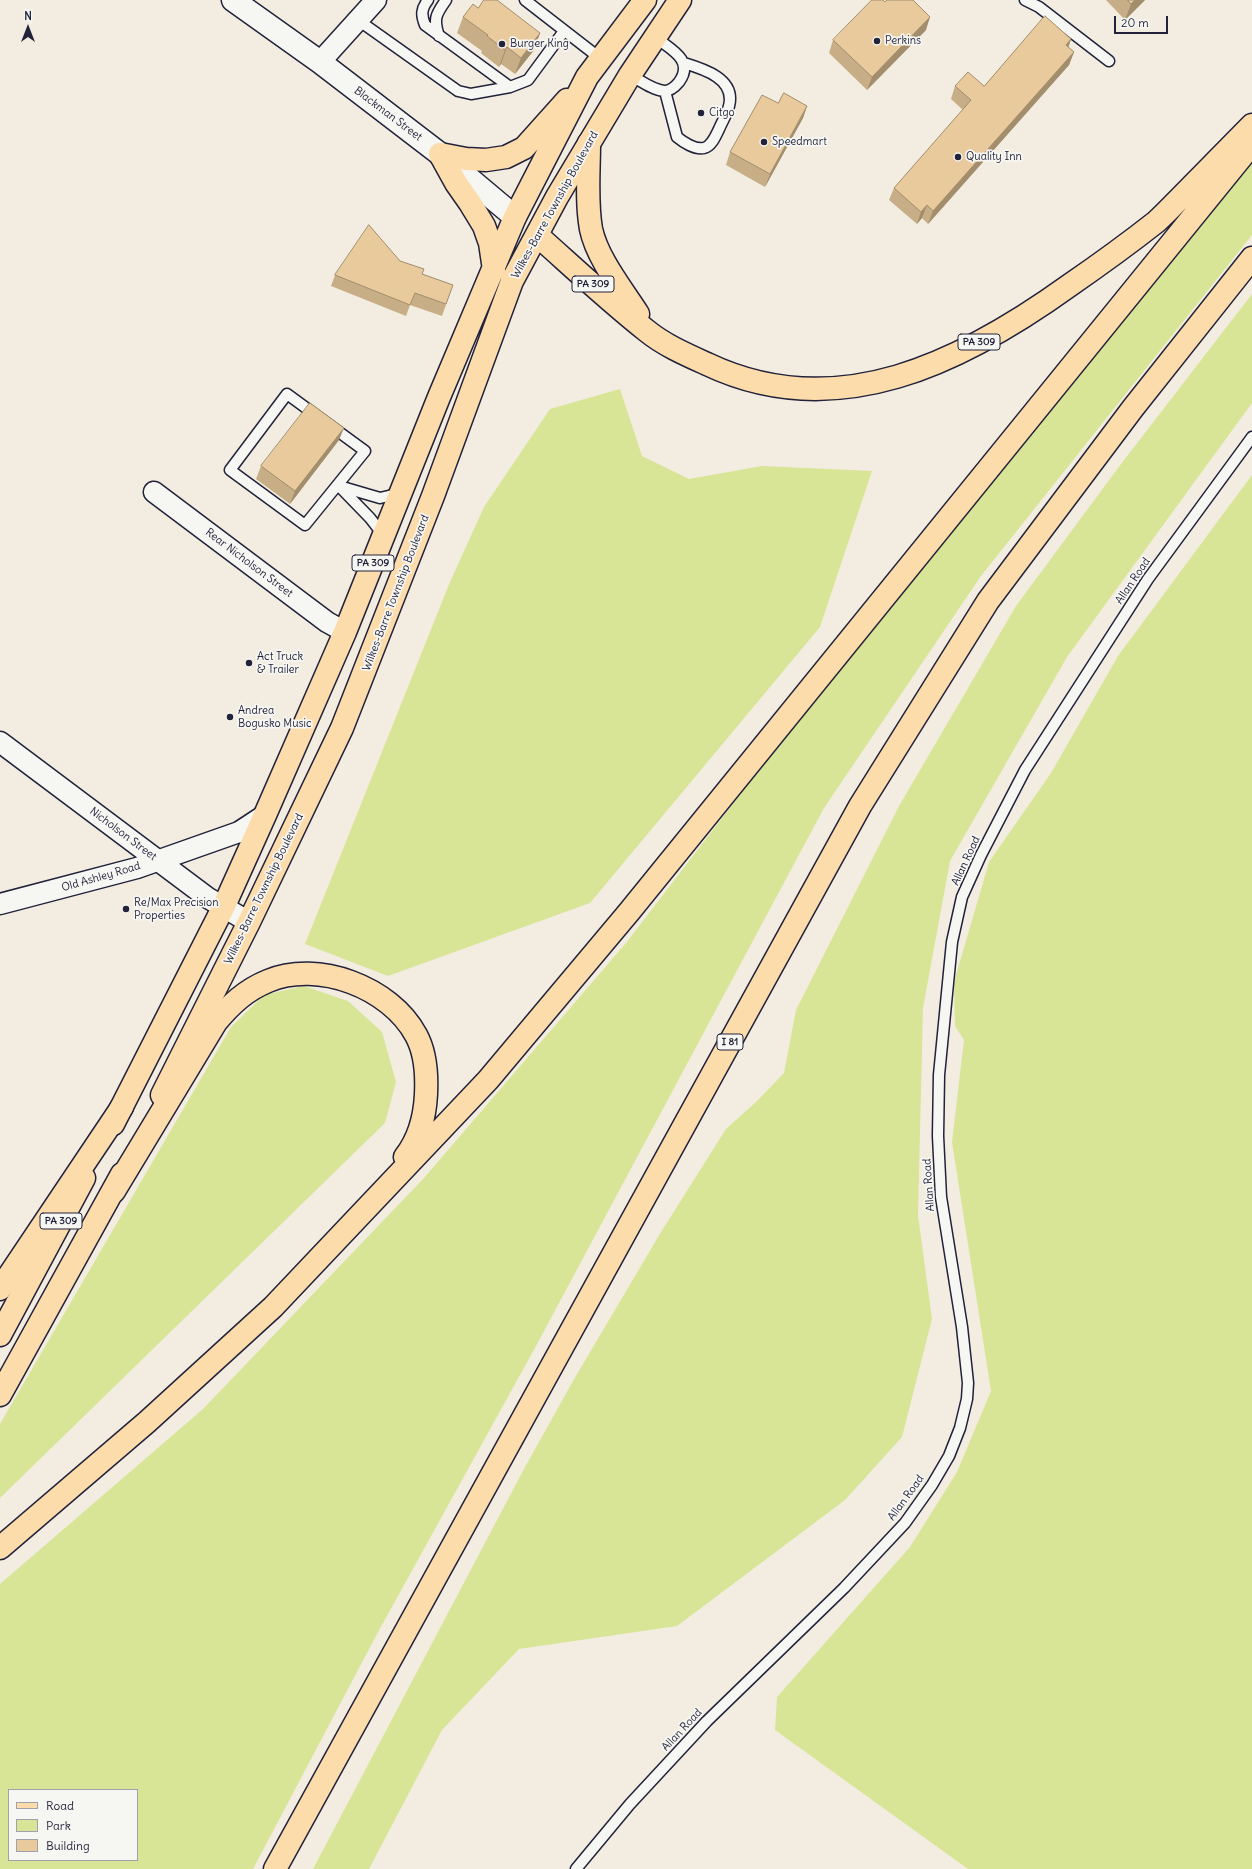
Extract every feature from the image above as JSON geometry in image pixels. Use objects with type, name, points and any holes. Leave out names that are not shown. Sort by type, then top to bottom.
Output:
[{"type":"main road","name":"Blackman Street","points":[[233,0],[320,62],[440,154],[538,236]]},
{"type":"main road","name":"Wilkes-Barre Township Boulevard","points":[[122,1107],[224,906],[265,815],[345,632],[439,396],[494,270],[515,217],[587,77],[645,0]]},
{"type":"main road","name":"Wilkes-Barre Township Boulevard","points":[[114,1190],[249,922],[342,728],[433,496],[512,281],[538,236],[557,197],[589,143],[630,75],[680,0]]},
{"type":"main road","points":[[440,154],[466,159],[486,160],[506,157],[524,148],[587,77]]},
{"type":"main road","name":"PA 309","points":[[538,236],[649,332],[709,366],[764,384],[798,389],[832,389],[878,383],[909,374],[943,361],[993,335],[1034,311],[1100,265],[1157,221],[1252,125]]},
{"type":"main road","points":[[589,143],[589,193],[592,229],[601,255],[649,332]]},
{"type":"main road","points":[[0,1548],[147,1422],[273,1307],[488,1080],[629,912],[1252,144]]},
{"type":"main road","points":[[440,154],[456,183],[484,226],[490,242],[494,270]]},
{"type":"main road","name":"I 81","points":[[275,1869],[860,806],[988,601],[1133,408],[1252,258]]},
{"type":"main road","points":[[114,1190],[216,1022],[231,1004],[249,990],[268,980],[292,975],[312,974],[334,976],[354,982],[373,992],[403,1017],[416,1034],[423,1052],[426,1070],[426,1088],[425,1111],[420,1129],[409,1152],[367,1208]]},
{"type":"main road","points":[[0,1289],[122,1107]]},
{"type":"main road","name":"PA 309","points":[[0,1335],[122,1107]]},
{"type":"main road","name":"PA 309","points":[[0,1394],[114,1190]]},
{"type":"street","points":[[320,62],[376,0]]},
{"type":"street","name":"Rear Nicholson Street","points":[[154,492],[327,622],[345,632]]},
{"type":"street","name":"Nicholson Street","points":[[0,742],[208,898],[249,922]]},
{"type":"street","name":"Old Ashley Road","points":[[0,904],[137,868],[240,832],[265,815]]},
{"type":"lane","points":[[428,0],[422,7],[421,17],[425,25],[510,87]]},
{"type":"lane","points":[[439,36],[436,28],[436,13],[446,0]]},
{"type":"lane","points":[[525,0],[601,59]]},
{"type":"lane","points":[[1025,0],[1039,7],[1108,61]]},
{"type":"lane","points":[[358,20],[458,91],[471,94],[510,87],[528,80],[564,31]]},
{"type":"lane","points":[[630,75],[665,91],[675,87],[684,75],[686,69],[684,63],[676,53],[655,37]]},
{"type":"lane","points":[[665,91],[677,137],[682,142],[695,147],[704,148],[711,143],[729,107],[729,89],[724,82],[702,69],[684,63]]},
{"type":"lane","points":[[288,394],[364,451],[338,486],[306,525],[230,470],[288,394]]},
{"type":"lane","name":"Allan Road","points":[[576,1869],[630,1804],[707,1721],[844,1588],[905,1523],[949,1456],[960,1428],[968,1383],[962,1327],[941,1197],[938,1136],[939,1090],[945,1007],[952,942],[962,897],[981,855],[1025,770],[1148,579],[1252,437]]},
{"type":"lane","points":[[338,486],[380,498],[401,493]]},
{"type":"lane","points":[[338,486],[370,518],[384,536]]},
{"type":"green space","points":[[1252,160],[1252,235],[981,576],[824,808],[536,1346],[377,1634],[253,1869],[0,1869],[0,1584],[203,1409],[424,1178],[626,943],[845,658],[1066,391]]},
{"type":"green space","points":[[1252,294],[1252,403],[1067,657],[950,861],[923,1008],[918,1215],[932,1319],[902,1437],[845,1500],[677,1626],[519,1649],[442,1730],[369,1869],[313,1869],[525,1467],[573,1381],[661,1232],[726,1129],[756,1102],[784,1073],[796,1010],[899,806],[1016,606],[1121,464]]},
{"type":"green space","points":[[620,389],[642,456],[689,479],[762,466],[872,471],[820,627],[590,903],[388,976],[305,944],[450,582],[484,507],[550,409]]},
{"type":"green space","points":[[1252,475],[1252,1869],[968,1869],[775,1730],[777,1697],[910,1547],[957,1472],[991,1391],[952,1142],[964,1040],[955,1026],[954,982],[989,862],[1051,773],[1118,656]]},
{"type":"green space","points":[[304,986],[348,1001],[382,1032],[396,1082],[385,1123],[0,1498],[0,1424],[231,1027],[264,995]]},
{"type":"building","points":[[484,0],[497,0],[540,33],[521,58],[507,47],[505,50],[487,36],[488,35],[463,17],[473,4],[478,8]]},
{"type":"building","name":"Perkins","points":[[872,0],[883,0],[885,2],[887,0],[913,0],[930,17],[872,77],[833,40]]},
{"type":"building","points":[[1128,0],[1135,0],[1131,4]]},
{"type":"building","name":"Quality Inn","points":[[1045,16],[1071,39],[1066,45],[1074,52],[933,211],[927,205],[921,212],[894,188],[971,100],[955,86],[968,72],[984,86]]},
{"type":"building","name":"Speedmart","points":[[784,93],[807,106],[770,174],[730,152],[762,95],[778,103]]},
{"type":"building","points":[[369,225],[400,261],[424,269],[422,274],[453,285],[446,304],[415,293],[410,305],[335,275]]},
{"type":"building","points":[[310,403],[344,428],[295,491],[261,466]]},
{"type":"place","name":"Perkins","points":[[877,41]]},
{"type":"place","name":"Burger King","points":[[502,44]]},
{"type":"place","name":"Citgo","points":[[701,113]]},
{"type":"place","name":"Speedmart","points":[[764,142]]},
{"type":"place","name":"Quality Inn","points":[[958,157]]},
{"type":"place","name":"Act Truck & Trailer","points":[[249,663]]},
{"type":"place","name":"Andrea Bogusko Music","points":[[230,717]]},
{"type":"place","name":"Re/Max Precision Properties","points":[[126,909]]}]
